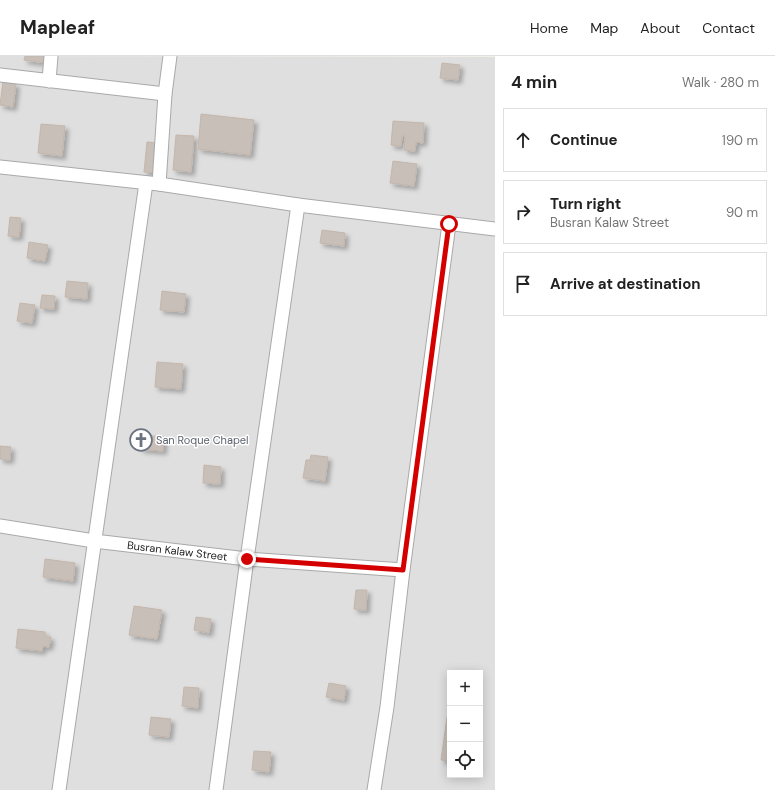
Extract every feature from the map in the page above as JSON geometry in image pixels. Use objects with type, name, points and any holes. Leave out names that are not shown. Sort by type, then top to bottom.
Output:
[{"type":"street","points":[[49,81],[51,56]]},
{"type":"street","points":[[59,790],[94,541],[152,183],[170,56]]},
{"type":"street","points":[[0,75],[165,94]]},
{"type":"street","points":[[0,167],[152,183],[298,205],[495,229]]},
{"type":"street","points":[[216,790],[247,559],[298,205]]},
{"type":"street","points":[[374,790],[387,707],[403,570],[449,224]]},
{"type":"street","name":"Busran Kalaw Street","points":[[0,526],[94,541],[247,559],[403,570]]},
{"type":"shaded area","points":[[0,56],[495,57],[495,790],[0,790]]},
{"type":"building","points":[[25,56],[48,56],[47,63],[24,60]]},
{"type":"building","points":[[442,63],[460,65],[458,80],[440,78]]},
{"type":"building","points":[[3,82],[16,84],[13,107],[0,105]]},
{"type":"building","points":[[201,114],[254,120],[250,155],[198,149]]},
{"type":"building","points":[[393,121],[424,123],[423,143],[416,142],[415,151],[404,150],[405,136],[402,136],[401,146],[391,145]]},
{"type":"building","points":[[41,124],[65,126],[62,156],[38,153]]},
{"type":"building","points":[[176,135],[194,136],[191,172],[173,170]]},
{"type":"building","points":[[147,142],[161,143],[159,173],[144,172]]},
{"type":"building","points":[[393,161],[417,164],[414,186],[390,183]]},
{"type":"building","points":[[10,217],[21,218],[19,237],[8,236]]},
{"type":"building","points":[[322,230],[345,233],[344,246],[320,243]]},
{"type":"building","points":[[29,242],[48,245],[45,261],[27,258]]},
{"type":"building","points":[[67,281],[88,283],[87,299],[65,297]]},
{"type":"building","points":[[162,291],[186,294],[184,312],[160,310]]},
{"type":"building","points":[[42,295],[55,296],[54,309],[40,308]]},
{"type":"building","points":[[20,303],[35,305],[32,323],[17,321]]},
{"type":"building","points":[[157,362],[183,364],[181,389],[155,387]]},
{"type":"building","points":[[141,435],[164,437],[163,451],[140,449]]},
{"type":"building","points":[[0,446],[11,447],[10,460],[0,459]]},
{"type":"building","points":[[311,455],[328,457],[325,481],[303,478],[306,460],[310,460]]},
{"type":"building","points":[[204,465],[221,467],[220,484],[203,483]]},
{"type":"building","points":[[45,559],[75,563],[73,581],[43,577]]},
{"type":"building","points":[[356,590],[367,590],[366,610],[354,609]]},
{"type":"building","points":[[134,606],[162,610],[157,639],[129,635]]},
{"type":"building","points":[[196,617],[211,619],[209,633],[194,630]]},
{"type":"building","points":[[18,629],[45,632],[45,637],[51,637],[49,647],[43,646],[42,651],[16,648]]},
{"type":"building","points":[[329,683],[346,686],[344,700],[326,697]]},
{"type":"building","points":[[184,687],[199,688],[198,708],[182,706]]},
{"type":"building","points":[[151,717],[171,719],[169,737],[149,735]]},
{"type":"building","points":[[447,717],[447,761],[441,760]]},
{"type":"building","points":[[254,751],[271,752],[269,772],[252,770]]},
{"type":"place","name":"San Roque Chapel","points":[[141,440]]},
{"type":"route","points":[[247,559],[403,570],[449,224]]}]
